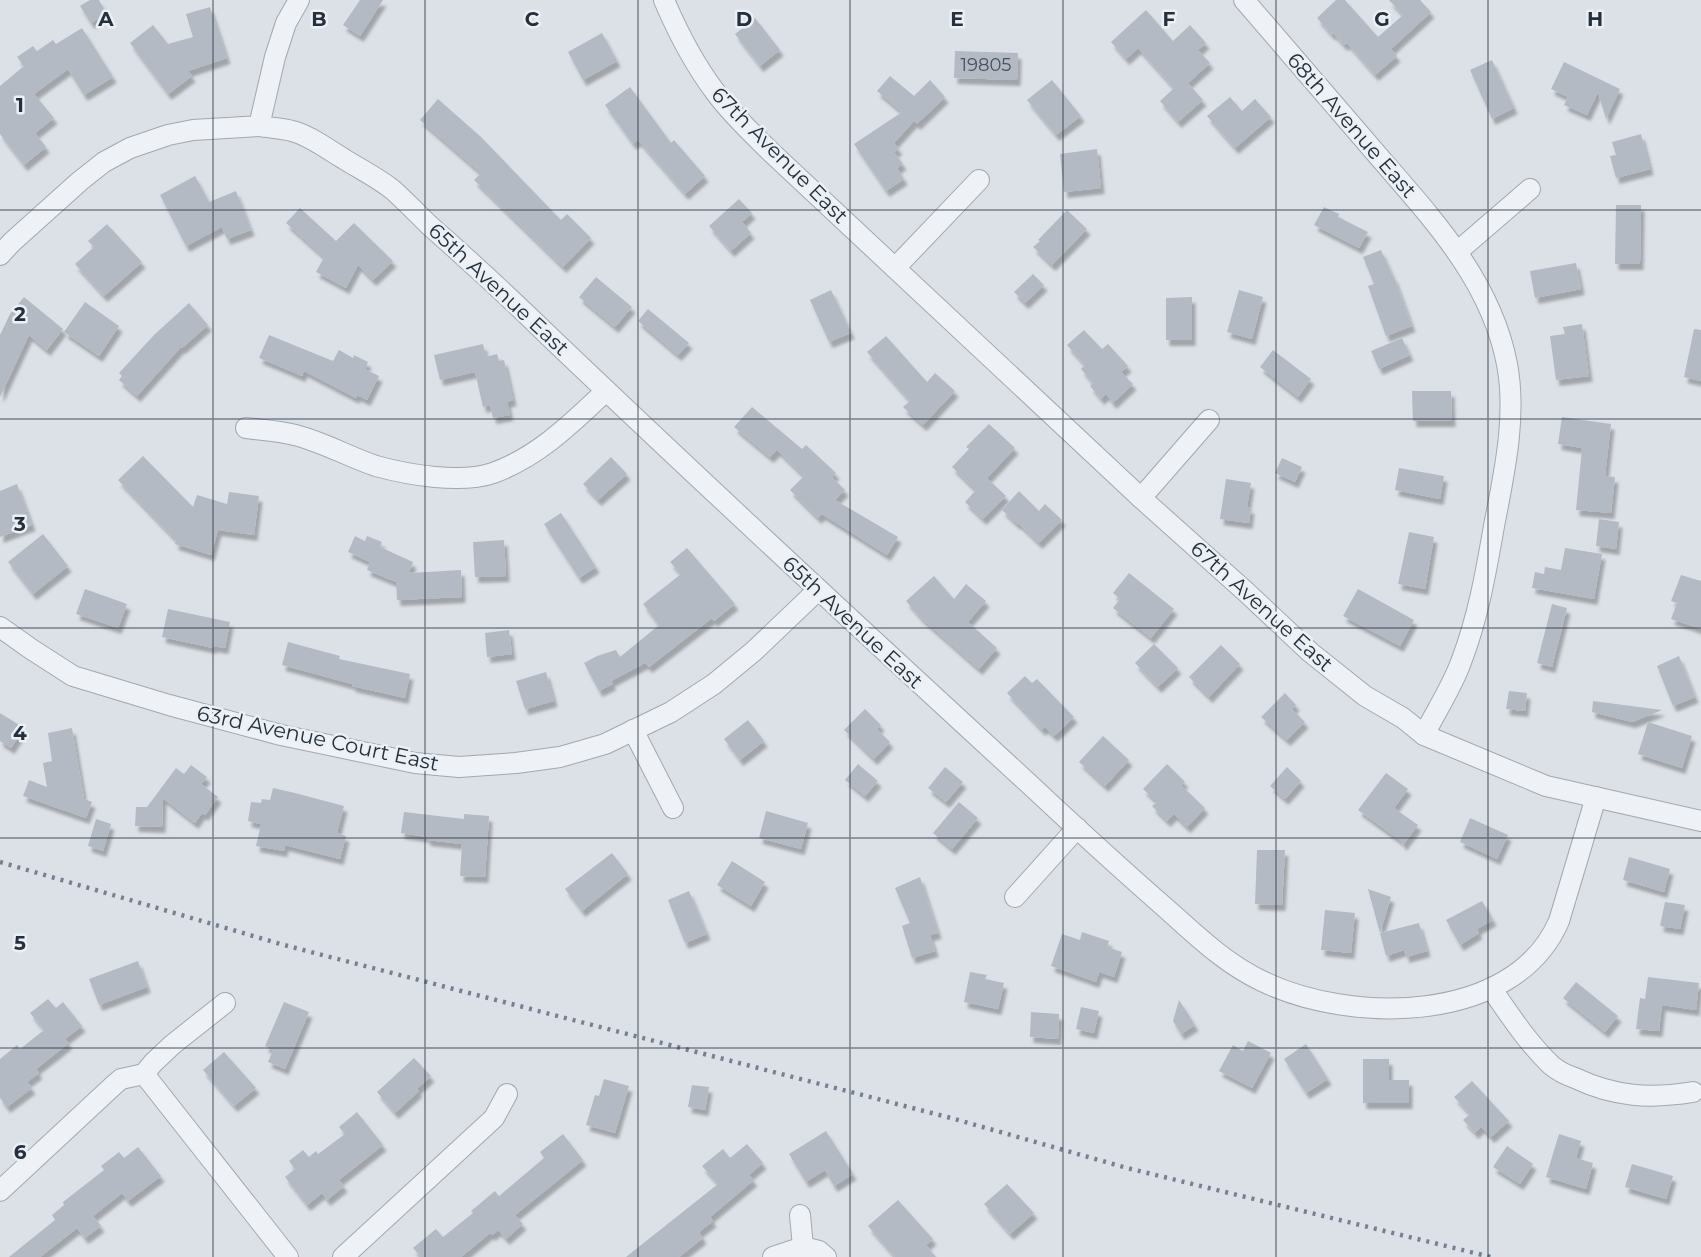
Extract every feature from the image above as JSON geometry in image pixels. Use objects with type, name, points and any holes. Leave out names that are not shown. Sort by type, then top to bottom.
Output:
[{"type":"street","points":[[259,126],[286,23],[299,0]]},
{"type":"street","name":"67th Avenue East","points":[[664,0],[694,62],[732,112],[773,154],[1141,498],[1310,652],[1365,696],[1403,718],[1424,735],[1546,786],[1701,821]]},
{"type":"street","name":"68th Avenue East","points":[[1244,0],[1435,221],[1469,270],[1487,303],[1506,363],[1509,423],[1503,484],[1485,581],[1461,664],[1424,735]]},
{"type":"street","name":"65th Avenue East","points":[[0,255],[80,181],[104,162],[130,148],[168,135],[193,130],[259,126],[294,132],[318,142],[390,188],[818,590],[1197,937],[1237,967],[1263,982],[1290,993],[1342,1005],[1398,1010],[1465,999],[1502,982],[1521,969],[1551,938],[1559,921],[1596,797]]},
{"type":"street","points":[[895,268],[979,180]]},
{"type":"street","points":[[1457,252],[1530,189]]},
{"type":"street","points":[[246,428],[295,435],[376,465],[419,476],[470,476],[491,473],[520,461],[543,447],[606,391]]},
{"type":"street","points":[[1141,498],[1209,420]]},
{"type":"street","name":"63rd Avenue Court East","points":[[0,627],[73,676],[281,735],[415,763],[459,767],[560,757],[606,744],[671,712],[714,684],[754,651],[818,590]]},
{"type":"street","points":[[633,730],[673,808]]},
{"type":"street","points":[[1015,897],[1077,828]]},
{"type":"street","points":[[1491,988],[1522,1031],[1562,1073],[1593,1087],[1639,1096],[1666,1096],[1693,1092]]},
{"type":"street","points":[[0,1191],[121,1079],[144,1074],[172,1045],[225,1003]]},
{"type":"street","points":[[144,1074],[288,1257]]},
{"type":"street","points":[[343,1257],[494,1118],[507,1094]]},
{"type":"street","points":[[800,1215],[803,1247]]},
{"type":"street","points":[[773,1257],[803,1247],[819,1251],[826,1257]]},
{"type":"building","points":[[90,0],[99,0],[107,14],[91,23],[80,6]]},
{"type":"building","points":[[360,0],[383,0],[360,36],[343,25]]},
{"type":"building","points":[[1336,0],[1345,0],[1378,37],[1403,15],[1389,0],[1420,0],[1431,12],[1391,49],[1397,56],[1375,75],[1347,43],[1344,45],[1333,33],[1332,35],[1317,18]]},
{"type":"building","points":[[210,7],[227,58],[188,71],[192,76],[168,94],[130,43],[153,25],[168,44],[193,37],[186,14]]},
{"type":"building","points":[[1146,10],[1173,41],[1190,25],[1206,43],[1198,50],[1210,63],[1188,83],[1203,100],[1178,122],[1160,101],[1174,88],[1138,48],[1126,59],[1111,42]]},
{"type":"building","points":[[755,18],[780,50],[760,66],[735,34]]},
{"type":"building","points":[[82,28],[113,77],[84,95],[68,69],[34,94],[54,118],[35,133],[46,147],[24,165],[0,134],[0,86],[24,66],[17,57],[33,46],[37,51],[53,40],[56,44]]},
{"type":"building","points":[[602,33],[617,61],[583,80],[568,52]]},
{"type":"building","points":[[955,51],[1018,53],[1017,80],[954,78]]},
{"type":"building","points":[[1492,60],[1514,108],[1492,119],[1470,70]]},
{"type":"building","points":[[1564,62],[1620,89],[1606,119],[1598,92],[1587,115],[1564,105],[1568,97],[1551,89]]},
{"type":"building","points":[[890,76],[914,96],[930,80],[945,97],[917,124],[914,121],[894,143],[899,149],[894,152],[903,164],[897,168],[904,179],[886,191],[854,144],[902,112],[877,91]]},
{"type":"building","points":[[1052,80],[1081,116],[1056,135],[1027,100]]},
{"type":"building","points":[[630,87],[671,143],[674,140],[705,176],[685,194],[638,140],[633,144],[605,105]]},
{"type":"building","points":[[1230,97],[1242,111],[1255,99],[1271,117],[1235,148],[1207,116]]},
{"type":"building","points":[[438,99],[481,137],[561,220],[567,214],[591,238],[563,267],[474,180],[481,173],[420,120]]},
{"type":"building","points":[[1641,134],[1650,169],[1616,178],[1610,156],[1616,155],[1612,142]]},
{"type":"building","points":[[1097,149],[1101,188],[1064,192],[1060,154]]},
{"type":"building","points":[[195,176],[209,202],[236,191],[251,230],[227,239],[222,227],[186,246],[160,195]]},
{"type":"building","points":[[739,199],[752,213],[742,222],[751,233],[731,251],[709,226]]},
{"type":"building","points":[[1616,205],[1641,205],[1640,264],[1615,264]]},
{"type":"building","points":[[1324,207],[1368,232],[1359,248],[1314,225]]},
{"type":"building","points":[[300,208],[336,241],[354,223],[393,261],[373,280],[358,265],[346,288],[316,272],[324,257],[286,223]]},
{"type":"building","points":[[1067,210],[1087,229],[1052,265],[1033,247]]},
{"type":"building","points":[[107,224],[142,262],[104,296],[75,264],[94,247],[88,241]]},
{"type":"building","points":[[1381,250],[1394,277],[1412,326],[1386,336],[1368,286],[1374,284],[1363,257]]},
{"type":"building","points":[[1576,263],[1581,289],[1535,298],[1530,271]]},
{"type":"building","points":[[1033,274],[1044,285],[1025,303],[1014,292]]},
{"type":"building","points":[[596,277],[632,307],[615,327],[579,297]]},
{"type":"building","points":[[831,290],[851,333],[829,342],[810,300]]},
{"type":"building","points":[[1239,290],[1263,297],[1252,339],[1227,332]]},
{"type":"building","points":[[24,297],[63,329],[47,350],[29,335],[0,397],[0,335],[10,314]]},
{"type":"building","points":[[1192,297],[1192,340],[1166,340],[1166,298]]},
{"type":"building","points":[[85,302],[119,326],[99,356],[64,332]]},
{"type":"building","points":[[189,303],[208,325],[181,347],[137,396],[119,380],[122,376],[119,373],[154,335]]},
{"type":"building","points":[[648,309],[689,343],[678,355],[638,321]]},
{"type":"building","points":[[1582,324],[1589,376],[1556,380],[1550,336],[1565,334],[1563,327]]},
{"type":"building","points":[[1694,329],[1701,330],[1701,381],[1684,377]]},
{"type":"building","points":[[1084,330],[1102,349],[1108,344],[1128,366],[1121,372],[1133,384],[1113,403],[1106,394],[1101,399],[1090,386],[1093,383],[1081,369],[1085,365],[1067,345]]},
{"type":"building","points":[[269,335],[333,361],[339,350],[353,358],[354,355],[368,362],[365,369],[379,376],[367,400],[357,395],[356,398],[304,371],[302,376],[259,358]]},
{"type":"building","points":[[886,336],[927,382],[935,373],[955,391],[923,425],[903,407],[910,401],[867,352]]},
{"type":"building","points":[[1402,338],[1410,355],[1379,369],[1371,351]]},
{"type":"building","points":[[483,344],[486,357],[497,354],[499,361],[504,360],[513,400],[507,402],[510,415],[493,418],[490,405],[483,407],[475,372],[440,380],[434,355]]},
{"type":"building","points":[[1273,350],[1311,379],[1298,397],[1260,367]]},
{"type":"building","points":[[1412,391],[1451,391],[1452,421],[1413,421]]},
{"type":"building","points":[[752,407],[802,449],[806,445],[836,473],[832,477],[845,490],[835,500],[898,537],[887,555],[822,514],[818,518],[790,490],[804,476],[777,450],[770,457],[734,427]]},
{"type":"building","points":[[1562,417],[1611,424],[1605,476],[1615,477],[1611,513],[1576,510],[1582,448],[1558,444]]},
{"type":"building","points":[[989,424],[1015,448],[987,478],[1006,496],[983,519],[965,502],[976,490],[952,467],[969,449],[966,447]]},
{"type":"building","points":[[143,456],[193,507],[197,495],[227,504],[229,492],[259,496],[254,535],[218,530],[211,555],[175,544],[176,540],[118,480]]},
{"type":"building","points":[[611,457],[627,474],[598,500],[583,484]]},
{"type":"building","points":[[1282,458],[1302,467],[1295,482],[1275,473]]},
{"type":"building","points":[[1399,468],[1444,476],[1440,499],[1395,490]]},
{"type":"building","points":[[1226,479],[1251,483],[1247,507],[1251,508],[1249,523],[1220,519]]},
{"type":"building","points":[[17,484],[32,525],[0,537],[0,491]]},
{"type":"building","points":[[1019,491],[1039,511],[1045,504],[1062,520],[1039,543],[1002,510]]},
{"type":"building","points":[[561,513],[596,567],[579,578],[544,524]]},
{"type":"building","points":[[1599,519],[1619,522],[1616,549],[1596,546]]},
{"type":"building","points":[[1409,532],[1434,537],[1425,589],[1398,584]]},
{"type":"building","points":[[43,534],[68,566],[33,594],[8,562]]},
{"type":"building","points":[[355,536],[365,541],[367,536],[382,542],[380,547],[413,562],[409,573],[461,570],[462,597],[397,600],[396,582],[367,570],[370,562],[348,552]]},
{"type":"building","points":[[504,540],[506,576],[475,577],[473,542]]},
{"type":"building","points":[[687,548],[735,604],[714,621],[712,618],[649,667],[645,663],[611,681],[613,684],[599,691],[584,663],[616,650],[620,657],[659,625],[643,604],[681,574],[670,562]]},
{"type":"building","points":[[1565,548],[1602,554],[1594,599],[1532,588],[1535,572],[1544,574],[1545,567],[1561,570]]},
{"type":"building","points":[[1129,573],[1174,609],[1151,638],[1113,608],[1120,599],[1113,593]]},
{"type":"building","points":[[1681,575],[1701,581],[1701,629],[1671,619],[1677,603],[1671,601]]},
{"type":"building","points":[[934,576],[954,599],[966,584],[986,601],[968,622],[997,648],[979,669],[920,617],[906,601]]},
{"type":"building","points":[[85,589],[127,604],[118,628],[76,614]]},
{"type":"building","points":[[1358,589],[1414,620],[1400,646],[1343,616]]},
{"type":"building","points":[[1552,604],[1567,608],[1552,667],[1537,663]]},
{"type":"building","points":[[168,609],[230,622],[225,648],[213,646],[213,648],[162,637]]},
{"type":"building","points":[[509,630],[512,654],[487,657],[485,633]]},
{"type":"building","points":[[288,642],[340,656],[339,659],[410,674],[405,698],[352,686],[352,684],[282,665]]},
{"type":"building","points":[[1154,644],[1178,668],[1158,687],[1135,663]]},
{"type":"building","points":[[1221,645],[1240,664],[1209,697],[1189,677]]},
{"type":"building","points":[[1679,656],[1695,697],[1673,706],[1657,666]]},
{"type":"building","points":[[546,672],[554,701],[525,709],[516,681]]},
{"type":"building","points":[[1025,676],[1032,683],[1037,679],[1074,717],[1054,736],[1045,727],[1042,730],[1007,693]]},
{"type":"building","points":[[1509,691],[1527,693],[1525,711],[1506,709]]},
{"type":"building","points":[[1285,693],[1296,705],[1292,709],[1305,722],[1287,740],[1261,717]]},
{"type":"building","points":[[1593,701],[1662,710],[1632,722],[1592,712]]},
{"type":"building","points":[[865,709],[881,725],[877,729],[890,742],[874,759],[844,730]]},
{"type":"building","points":[[0,713],[24,728],[11,748],[0,741]]},
{"type":"building","points":[[748,720],[764,741],[740,760],[724,739]]},
{"type":"building","points":[[1648,722],[1692,736],[1682,768],[1638,754]]},
{"type":"building","points":[[72,728],[84,799],[92,802],[86,818],[23,796],[29,780],[47,787],[43,763],[52,761],[48,733]]},
{"type":"building","points":[[1103,736],[1129,760],[1105,786],[1079,762]]},
{"type":"building","points":[[858,764],[878,781],[865,796],[845,780]]},
{"type":"building","points":[[1167,764],[1185,782],[1181,785],[1205,808],[1187,827],[1174,814],[1167,821],[1152,806],[1157,802],[1143,789]]},
{"type":"building","points":[[191,765],[207,777],[201,784],[218,797],[205,815],[202,813],[195,823],[163,798],[162,827],[135,826],[136,807],[147,807],[176,768],[184,774]]},
{"type":"building","points":[[945,767],[963,782],[946,802],[928,788]]},
{"type":"building","points":[[1287,767],[1301,781],[1285,799],[1270,786]]},
{"type":"building","points":[[1386,773],[1408,789],[1394,808],[1418,825],[1403,845],[1401,841],[1358,810]]},
{"type":"building","points":[[273,788],[344,806],[337,833],[346,836],[340,859],[285,845],[284,851],[256,846],[261,824],[248,821],[251,802],[261,803],[262,799],[270,800]]},
{"type":"building","points":[[959,802],[978,818],[952,849],[933,833]]},
{"type":"building","points":[[766,811],[808,823],[801,849],[759,838]]},
{"type":"building","points":[[404,812],[464,819],[464,814],[489,816],[485,877],[460,876],[462,844],[427,840],[427,837],[401,833]]},
{"type":"building","points":[[1470,818],[1508,835],[1497,859],[1460,842]]},
{"type":"building","points":[[96,819],[111,824],[103,851],[88,846]]},
{"type":"building","points":[[1257,850],[1285,850],[1282,905],[1255,904]]},
{"type":"building","points":[[612,853],[628,874],[582,911],[565,889]]},
{"type":"building","points":[[1629,857],[1670,869],[1664,892],[1623,880]]},
{"type":"building","points":[[732,861],[765,882],[751,906],[717,885]]},
{"type":"building","points":[[920,877],[938,933],[930,935],[935,951],[912,958],[902,926],[910,923],[895,888]]},
{"type":"building","points":[[1368,889],[1391,897],[1380,933]]},
{"type":"building","points":[[689,891],[707,934],[685,943],[668,900]]},
{"type":"building","points":[[1482,901],[1493,920],[1477,929],[1479,933],[1460,945],[1446,920]]},
{"type":"building","points":[[1665,902],[1685,905],[1680,929],[1660,926]]},
{"type":"building","points":[[1325,910],[1355,913],[1351,953],[1321,950]]},
{"type":"building","points":[[1419,923],[1427,951],[1406,957],[1404,950],[1386,956],[1380,933]]},
{"type":"building","points":[[1082,932],[1109,941],[1107,947],[1122,952],[1114,977],[1099,972],[1096,982],[1051,966],[1062,934],[1080,940]]},
{"type":"building","points":[[138,961],[147,987],[99,1005],[89,979]]},
{"type":"building","points":[[970,972],[987,975],[985,979],[1004,983],[998,1009],[964,1002]]},
{"type":"building","points":[[1648,977],[1699,983],[1696,1010],[1662,1005],[1659,1031],[1636,1029],[1640,998],[1645,999]]},
{"type":"building","points":[[1576,982],[1618,1016],[1605,1032],[1563,998]]},
{"type":"building","points":[[48,999],[56,1008],[63,1002],[82,1026],[65,1039],[69,1043],[36,1069],[39,1073],[27,1082],[32,1088],[7,1107],[0,1098],[0,1059],[17,1045],[20,1049],[44,1030],[30,1013]]},
{"type":"building","points":[[1179,1000],[1195,1025],[1181,1034],[1173,1021]]},
{"type":"building","points":[[284,1002],[309,1012],[285,1069],[268,1062],[273,1050],[265,1046]]},
{"type":"building","points":[[1081,1007],[1099,1011],[1094,1033],[1076,1029]]},
{"type":"building","points":[[1031,1012],[1059,1014],[1058,1039],[1030,1037]]},
{"type":"building","points":[[1248,1041],[1271,1053],[1252,1088],[1219,1071],[1233,1045],[1243,1051]]},
{"type":"building","points":[[1306,1044],[1328,1079],[1306,1093],[1284,1059]]},
{"type":"building","points":[[224,1052],[256,1088],[234,1106],[203,1070]]},
{"type":"building","points":[[414,1058],[431,1076],[417,1089],[419,1091],[395,1113],[377,1092]]},
{"type":"building","points":[[1363,1059],[1389,1059],[1389,1080],[1409,1080],[1409,1103],[1363,1103]]},
{"type":"building","points":[[604,1079],[629,1086],[615,1133],[586,1125],[595,1095],[599,1096]]},
{"type":"building","points":[[1472,1081],[1509,1121],[1491,1137],[1481,1127],[1475,1133],[1463,1120],[1470,1114],[1454,1097]]},
{"type":"building","points":[[692,1085],[709,1087],[705,1110],[688,1107]]},
{"type":"building","points":[[357,1112],[383,1145],[339,1180],[344,1186],[327,1200],[322,1193],[307,1205],[285,1177],[295,1169],[289,1161],[303,1150],[309,1157],[316,1151],[318,1154],[345,1134],[339,1127]]},
{"type":"building","points":[[826,1131],[853,1174],[834,1186],[825,1170],[806,1182],[789,1154]]},
{"type":"building","points":[[563,1134],[583,1160],[515,1215],[523,1224],[506,1239],[498,1230],[492,1235],[490,1233],[461,1257],[421,1257],[413,1248],[436,1229],[443,1237],[473,1213],[471,1211],[495,1191],[499,1196],[544,1158],[540,1152]]},
{"type":"building","points":[[1559,1134],[1581,1141],[1576,1158],[1593,1163],[1586,1189],[1546,1177]]},
{"type":"building","points":[[747,1144],[763,1163],[749,1175],[754,1180],[710,1217],[713,1221],[699,1232],[703,1238],[679,1257],[626,1257],[718,1184],[702,1166],[723,1149],[730,1158]]},
{"type":"building","points":[[1507,1146],[1533,1164],[1520,1184],[1493,1167]]},
{"type":"building","points":[[138,1147],[161,1176],[128,1201],[122,1193],[93,1216],[101,1226],[85,1238],[77,1228],[40,1257],[9,1257],[55,1220],[52,1215],[64,1205],[63,1202],[104,1170],[101,1166],[119,1152],[124,1158]]},
{"type":"building","points":[[1632,1164],[1673,1176],[1666,1199],[1625,1187]]},
{"type":"building","points":[[1007,1184],[1034,1213],[1010,1234],[984,1204]]},
{"type":"building","points":[[898,1200],[933,1239],[926,1245],[936,1257],[895,1257],[868,1226]]},
{"type":"railway","points":[[0,862],[284,945],[951,1118],[1127,1168],[1491,1257]]}]
